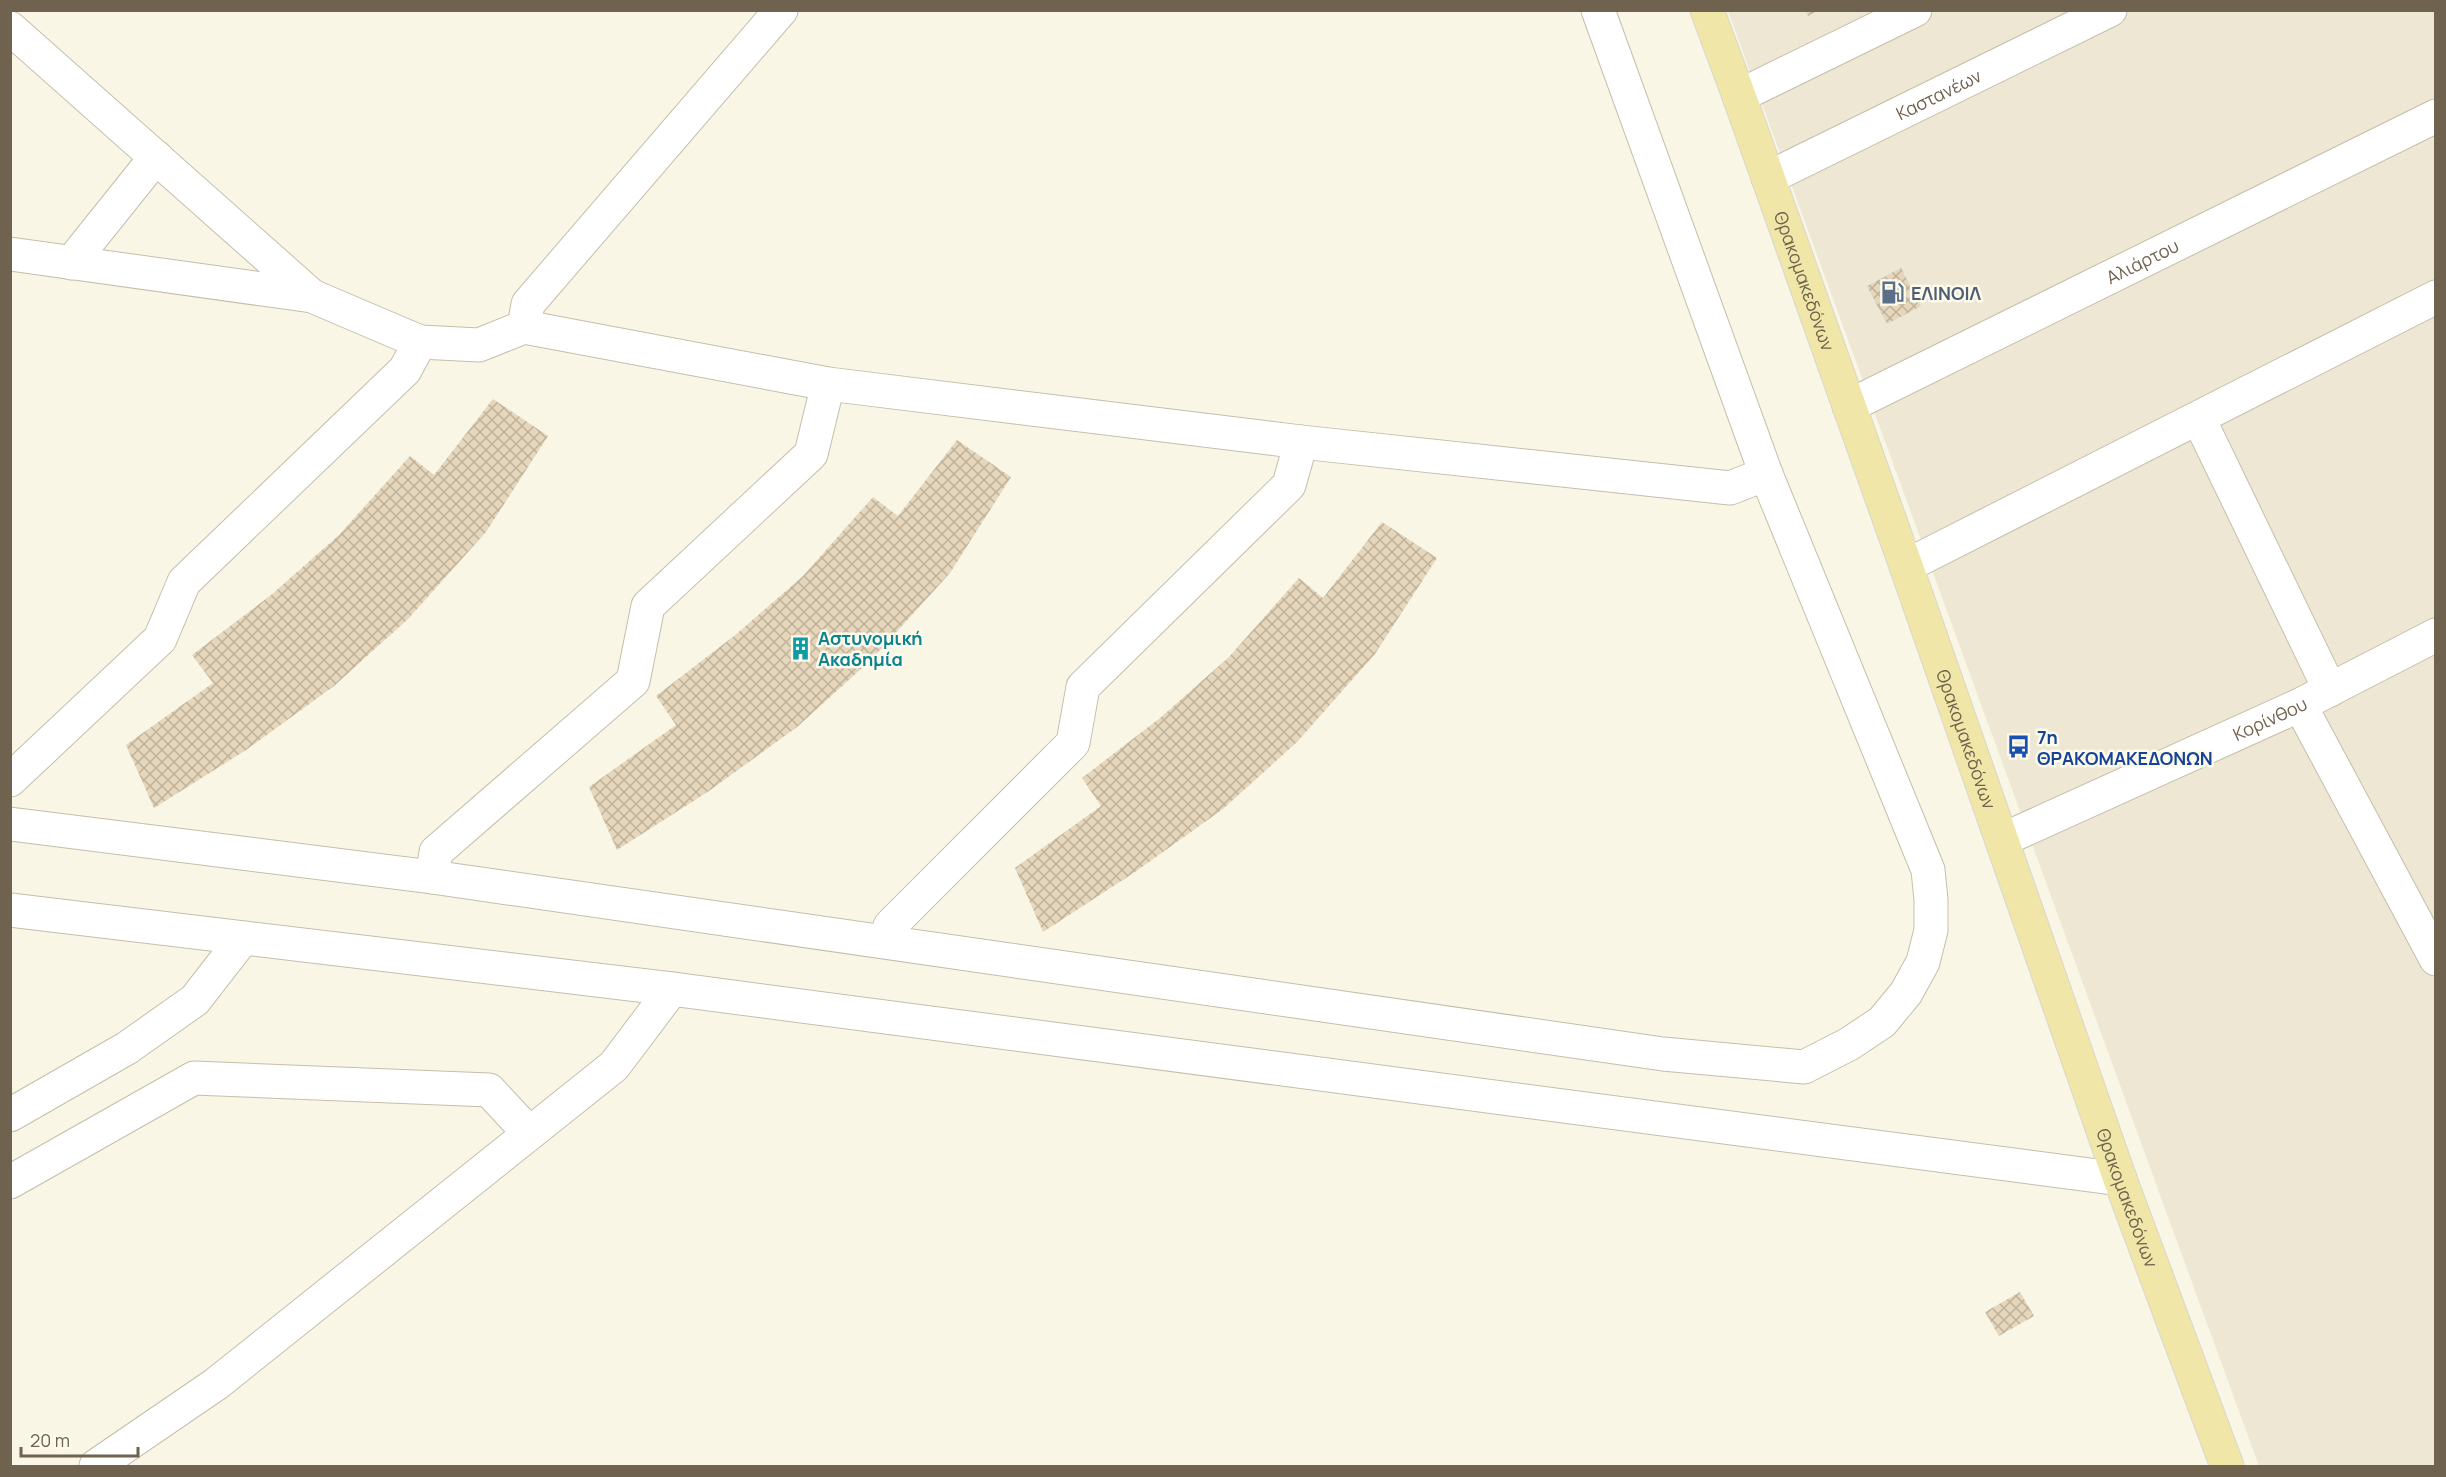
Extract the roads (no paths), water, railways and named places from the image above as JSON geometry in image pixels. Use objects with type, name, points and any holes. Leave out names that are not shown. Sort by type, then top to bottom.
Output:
[{"type":"main road","name":"Θρακομακεδόνων","points":[[1707,10],[1906,566],[2120,1179],[2227,1467]]},
{"type":"street","points":[[524,327],[528,304],[781,10]]},
{"type":"street","points":[[10,824],[432,877],[1663,1054],[1804,1067],[1849,1044],[1882,1022],[1906,993],[1923,962],[1931,930],[1928,870],[1766,474],[1598,10]]},
{"type":"street","points":[[1739,96],[1915,10]]},
{"type":"street","name":"Καστανέων","points":[[1768,178],[2110,10]]},
{"type":"street","points":[[10,28],[312,296]]},
{"type":"street","name":"Αλιάρτου","points":[[1849,406],[2436,116]]},
{"type":"street","points":[[71,263],[156,157]]},
{"type":"street","points":[[10,254],[312,296],[420,342],[479,345],[524,327],[828,384],[1301,442],[1730,488],[1766,474]]},
{"type":"street","points":[[1906,566],[2436,297]]},
{"type":"street","points":[[10,780],[160,639],[184,582],[405,370],[420,342]]},
{"type":"street","points":[[432,877],[436,852],[633,681],[648,606],[811,454],[828,384]]},
{"type":"street","points":[[2199,419],[2330,690]]},
{"type":"street","points":[[885,941],[890,926],[1073,743],[1083,687],[1289,485],[1301,442]]},
{"type":"street","name":"Κορίνθου","points":[[2002,840],[2300,705],[2436,635]]},
{"type":"street","points":[[2300,705],[2436,959]]},
{"type":"street","points":[[10,910],[672,989],[2120,1179]]},
{"type":"street","points":[[10,1115],[127,1048],[195,1000],[243,938]]},
{"type":"street","points":[[96,1467],[216,1384],[614,1066],[672,989]]},
{"type":"street","points":[[10,1182],[194,1078],[489,1090],[529,1133]]},
{"type":"place","name":"ΕΛΙΝΟΙΛ","points":[[1893,293]]},
{"type":"place","name":"Αστυνομική Ακαδημία","points":[[800,648]]},
{"type":"place","name":"7η ΘΡΑΚΟΜΑΚΕΔΟΝΩΝ","points":[[2019,747]]}]
